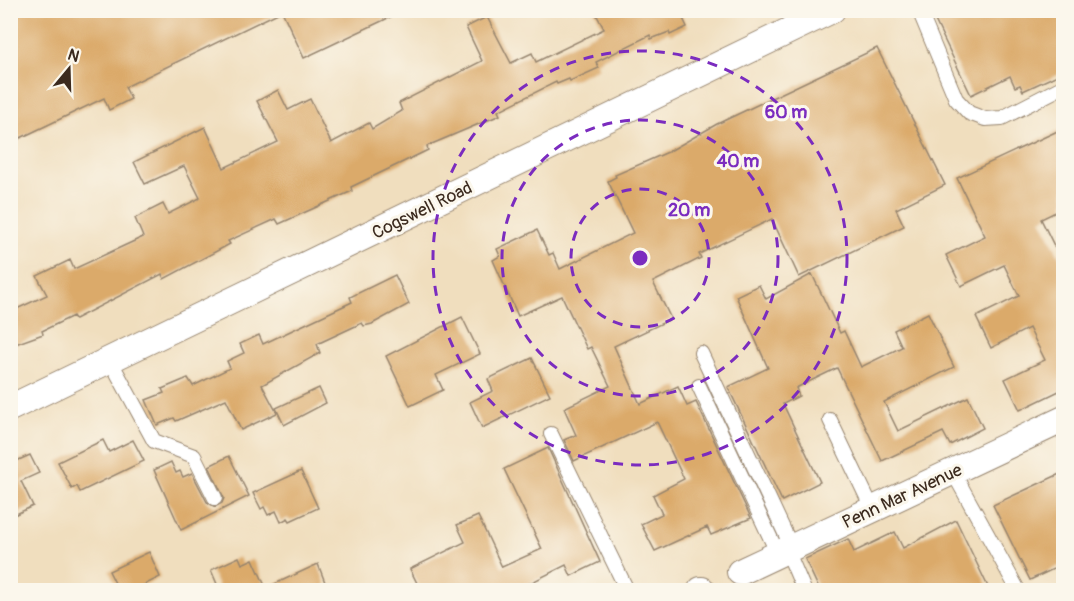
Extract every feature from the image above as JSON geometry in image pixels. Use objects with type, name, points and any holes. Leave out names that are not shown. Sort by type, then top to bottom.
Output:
[{"type":"street","name":"Cogswell Road","points":[[10,408],[832,10]]},
{"type":"street","name":"Penn Mar Avenue","points":[[740,572],[1064,419]]},
{"type":"lane","points":[[919,10],[956,99],[969,113],[985,119],[1002,118],[1064,86]]},
{"type":"lane","points":[[702,353],[804,591]]},
{"type":"lane","points":[[110,360],[154,441],[194,456],[215,498]]},
{"type":"lane","points":[[699,386],[786,550]]},
{"type":"lane","points":[[830,420],[873,510]]},
{"type":"lane","points":[[550,434],[627,591]]},
{"type":"lane","points":[[953,472],[1018,591]]},
{"type":"building","points":[[10,10],[405,10],[304,58],[282,11],[125,87],[131,99],[109,110],[104,98],[10,143]]},
{"type":"building","points":[[594,10],[679,10],[687,27],[670,35],[669,32],[651,39],[650,35],[596,62],[599,68],[570,81],[569,79],[557,84],[556,82],[498,111],[500,115],[427,146],[428,150],[351,187],[352,191],[279,224],[276,219],[228,241],[230,244],[164,279],[162,274],[75,319],[73,316],[42,331],[43,334],[10,346],[10,312],[47,295],[37,276],[70,260],[74,269],[143,237],[135,218],[163,204],[168,214],[200,198],[184,166],[145,184],[134,162],[205,127],[224,168],[278,142],[257,101],[278,90],[288,110],[310,99],[331,143],[369,123],[372,129],[402,111],[399,103],[482,61],[466,27],[487,17],[511,63],[532,53],[536,62],[604,29]]},
{"type":"building","points":[[930,10],[1064,10],[1064,72],[1023,91],[1020,85],[1015,87],[1010,76],[971,95]]},
{"type":"building","points":[[877,48],[945,185],[896,209],[904,226],[799,277],[772,219],[699,254],[701,258],[653,282],[671,319],[614,346],[640,404],[678,386],[687,406],[696,402],[751,518],[711,535],[707,527],[655,551],[641,524],[662,514],[653,495],[684,479],[657,422],[574,461],[564,440],[576,435],[564,408],[610,386],[591,347],[587,349],[562,296],[518,316],[493,260],[500,256],[497,249],[537,230],[549,255],[553,253],[560,269],[633,233],[608,181],[616,177],[615,175],[668,152],[717,124]]},
{"type":"building","points":[[1064,128],[1064,208],[1041,219],[1064,266],[1064,400],[1059,391],[1020,410],[1005,379],[1045,360],[1029,328],[991,348],[976,317],[1019,296],[1004,265],[961,286],[946,255],[985,236],[957,178]]},
{"type":"building","points":[[812,274],[840,333],[844,331],[861,367],[902,347],[894,330],[928,313],[954,367],[884,402],[898,431],[968,397],[983,428],[950,445],[943,432],[882,461],[837,368],[796,388],[799,396],[783,404],[820,482],[782,501],[728,387],[768,368],[736,296],[759,285],[766,299]]},
{"type":"building","points":[[395,275],[409,304],[372,324],[364,326],[362,323],[317,344],[320,353],[262,385],[277,413],[241,430],[226,399],[176,421],[174,418],[157,425],[146,400],[164,393],[162,389],[188,378],[193,386],[230,368],[227,361],[244,353],[240,344],[259,335],[263,344],[352,302],[350,297]]},
{"type":"building","points":[[462,317],[480,354],[436,375],[443,390],[410,406],[386,356]]},
{"type":"building","points":[[532,358],[550,395],[482,428],[470,402],[493,391],[488,379]]},
{"type":"building","points":[[319,388],[326,403],[284,425],[276,408]]},
{"type":"building","points":[[103,440],[109,452],[133,440],[144,461],[80,492],[77,486],[72,489],[58,462]]},
{"type":"building","points":[[548,448],[600,562],[571,576],[566,565],[528,584],[531,591],[421,591],[410,569],[465,542],[457,525],[478,516],[502,567],[542,549],[504,469]]},
{"type":"building","points":[[30,455],[39,473],[21,481],[33,506],[10,517],[10,459],[12,463]]},
{"type":"building","points":[[229,456],[249,496],[181,530],[154,470],[171,462],[176,473],[180,471],[183,477],[192,473],[207,502],[215,507],[222,503],[224,498],[209,466]]},
{"type":"building","points":[[301,471],[318,508],[290,521],[288,518],[281,522],[276,511],[268,515],[264,507],[261,509],[253,493]]},
{"type":"building","points":[[1064,472],[1064,564],[1030,580],[993,505]]},
{"type":"building","points":[[956,520],[990,591],[820,591],[805,559],[848,539],[854,552],[895,532],[903,548]]},
{"type":"building","points":[[149,552],[160,577],[132,591],[119,591],[109,571]]},
{"type":"building","points":[[239,557],[242,564],[253,559],[266,588],[318,564],[326,585],[316,591],[220,591],[211,570]]}]
